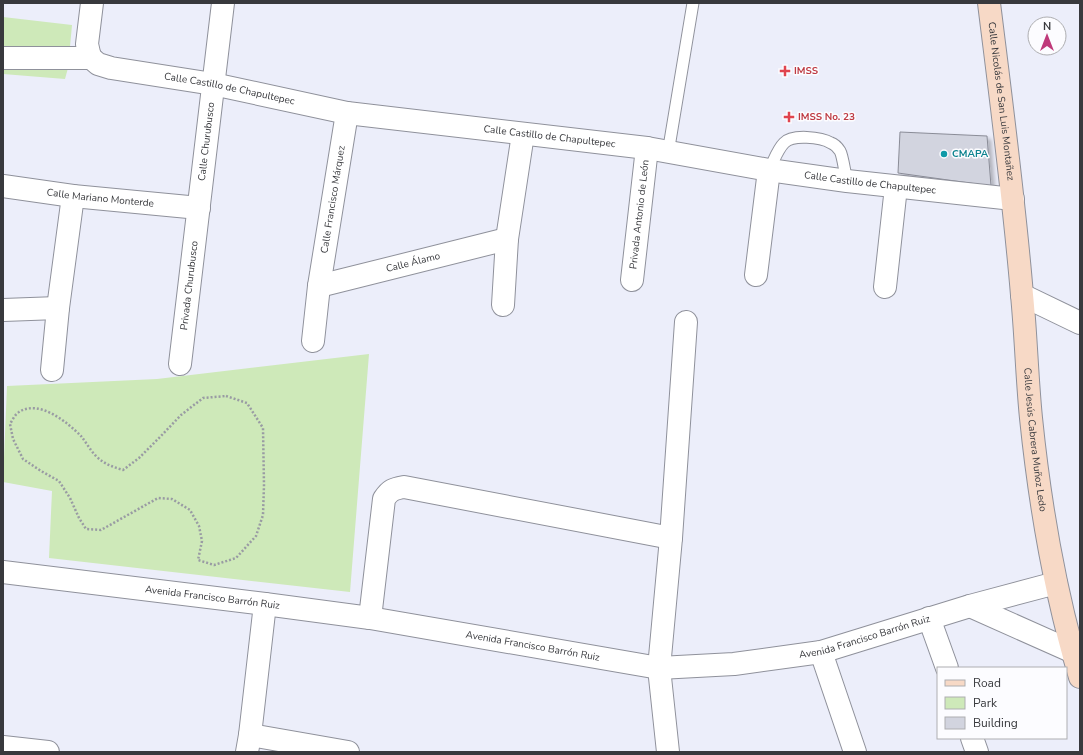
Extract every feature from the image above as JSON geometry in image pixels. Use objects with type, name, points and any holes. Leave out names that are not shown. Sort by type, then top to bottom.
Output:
[{"type":"street","points":[[3,58],[91,58],[87,44],[92,3]]},
{"type":"street","name":"Calle Churubusco","points":[[199,208],[223,3]]},
{"type":"street","name":"Calle Nicolás de San Luis Montañez","points":[[989,3],[1013,199]]},
{"type":"street","name":"Calle Castillo de Chapultepec","points":[[91,58],[98,64],[111,68],[213,84],[347,113],[647,148],[769,170],[847,181],[1013,199]]},
{"type":"street","name":"Calle Francisco Márquez","points":[[313,340],[319,286],[347,113]]},
{"type":"street","points":[[503,305],[507,239],[523,134]]},
{"type":"street","name":"Privada Antonio de León","points":[[632,280],[647,148]]},
{"type":"street","points":[[756,275],[769,170]]},
{"type":"street","name":"Calle Mariano Monterde","points":[[3,186],[73,196],[199,208]]},
{"type":"street","points":[[885,287],[896,187]]},
{"type":"street","points":[[52,370],[58,308],[73,196]]},
{"type":"street","name":"Calle Jesús Cabrera Muñoz Ledo","points":[[1013,199],[1031,418],[1038,483],[1056,583],[1076,653],[1080,677]]},
{"type":"street","name":"Privada Churubusco","points":[[180,364],[199,208]]},
{"type":"street","name":"Calle Álamo","points":[[319,286],[507,239]]},
{"type":"street","points":[[1022,295],[1080,323]]},
{"type":"street","points":[[3,310],[58,308]]},
{"type":"street","points":[[668,752],[659,668],[671,538],[686,322]]},
{"type":"street","points":[[370,618],[384,499],[389,492],[396,488],[404,487],[671,538]]},
{"type":"street","name":"Avenida Francisco Barrón Ruiz","points":[[3,572],[370,618],[659,668],[734,664],[821,652],[929,618],[1056,583]]},
{"type":"street","points":[[265,604],[248,744],[348,752]]},
{"type":"street","points":[[970,606],[1076,653]]},
{"type":"street","points":[[929,618],[947,667]]},
{"type":"street","points":[[821,652],[855,752]]},
{"type":"street","points":[[972,739],[978,752]]},
{"type":"street","points":[[3,747],[48,752]]},
{"type":"lane","points":[[668,153],[693,3]]},
{"type":"lane","points":[[769,170],[780,148],[785,142],[793,138],[813,138],[832,143],[841,152],[847,181]]},
{"type":"path","points":[[226,396],[247,402],[263,428],[263,515],[256,536],[236,558],[214,565],[198,560],[202,541],[199,526],[190,510],[172,499],[158,498],[101,530],[86,529],[70,498],[59,481],[23,459],[13,440],[10,424],[18,412],[32,408],[50,412],[65,421],[81,437],[96,456],[110,466],[123,470],[140,458],[181,415],[203,398],[226,396]]},
{"type":"green space","points":[[3,17],[72,25],[68,68],[65,79],[3,74]]},
{"type":"green space","points":[[369,354],[350,592],[49,558],[52,491],[3,482],[7,386],[157,379]]},
{"type":"building","name":"CMAPA","points":[[900,132],[987,136],[991,186],[898,173]]},
{"type":"place","name":"IMSS","points":[[785,71]]},
{"type":"place","name":"IMSS No. 23","points":[[789,117]]},
{"type":"place","name":"CMAPA","points":[[944,154]]}]
